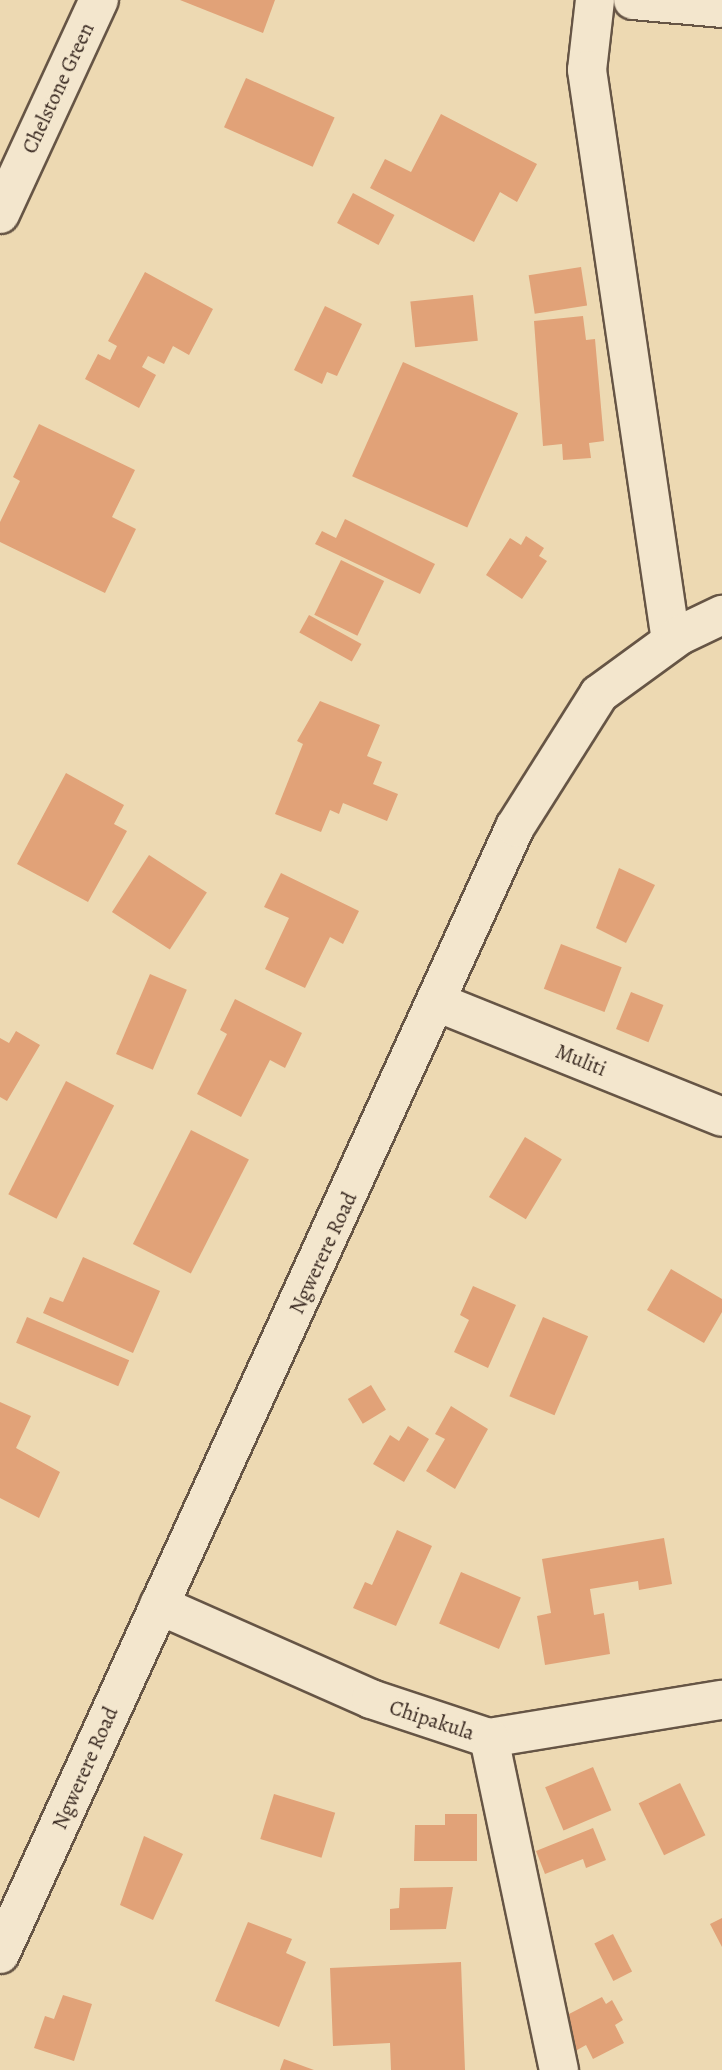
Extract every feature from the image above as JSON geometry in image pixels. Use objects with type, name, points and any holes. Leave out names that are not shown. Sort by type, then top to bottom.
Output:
[{"type":"street","name":"Chelstone Green","points":[[0,214],[99,0]]},
{"type":"street","points":[[595,0],[587,70],[671,641]]},
{"type":"street","points":[[633,0],[722,9]]},
{"type":"street","name":"Ngwerere Road","points":[[3,1940],[439,1003],[515,827],[565,738],[599,694],[671,641],[722,615]]},
{"type":"street","name":"Muliti","points":[[439,1003],[722,1117]]},
{"type":"street","name":"Chipakula","points":[[159,1605],[371,1699],[489,1738],[722,1700]]},
{"type":"street","points":[[489,1738],[559,2070]]},
{"type":"building","points":[[180,0],[275,0],[263,33]]},
{"type":"building","points":[[246,78],[335,117],[313,167],[224,127]]},
{"type":"building","points":[[441,114],[537,164],[517,202],[500,192],[474,242],[370,188],[385,159],[411,172]]},
{"type":"building","points":[[353,193],[394,215],[379,245],[337,223]]},
{"type":"building","points":[[581,267],[587,306],[535,314],[529,275]]},
{"type":"building","points":[[145,272],[213,309],[189,355],[173,346],[164,364],[148,356],[142,367],[156,375],[139,408],[85,379],[98,354],[110,360],[117,346],[108,341]]},
{"type":"building","points":[[473,295],[478,341],[415,347],[410,302]]},
{"type":"building","points":[[325,306],[362,324],[337,376],[327,372],[322,384],[294,370]]},
{"type":"building","points":[[583,316],[586,340],[595,339],[604,441],[589,443],[591,458],[563,460],[562,444],[543,446],[534,321]]},
{"type":"building","points":[[403,362],[518,413],[467,527],[352,476]]},
{"type":"building","points":[[39,424],[135,470],[112,517],[136,529],[105,593],[0,542],[0,522],[20,481],[13,477]]},
{"type":"building","points":[[345,519],[435,564],[420,594],[315,544],[322,531],[336,538]]},
{"type":"building","points":[[526,536],[544,548],[539,556],[547,561],[522,599],[486,575],[510,538],[521,545]]},
{"type":"building","points":[[341,560],[384,581],[357,636],[314,615]]},
{"type":"building","points":[[309,615],[361,644],[352,662],[299,632]]},
{"type":"building","points":[[320,701],[380,725],[367,756],[382,762],[373,784],[398,794],[387,821],[343,803],[339,814],[330,810],[321,832],[275,814],[303,744],[297,741]]},
{"type":"building","points":[[66,773],[124,805],[114,824],[127,831],[88,902],[17,864]]},
{"type":"building","points":[[149,855],[207,893],[170,950],[112,912]]},
{"type":"building","points":[[619,868],[655,885],[626,943],[596,928]]},
{"type":"building","points":[[281,873],[359,911],[343,944],[330,937],[305,988],[265,969],[289,918],[264,907]]},
{"type":"building","points":[[561,944],[622,967],[604,1012],[544,989]]},
{"type":"building","points":[[150,974],[187,990],[153,1070],[116,1054]]},
{"type":"building","points":[[631,992],[663,1005],[648,1042],[616,1029]]},
{"type":"building","points":[[235,999],[302,1033],[285,1068],[270,1060],[241,1117],[197,1094],[227,1034],[220,1030]]},
{"type":"building","points":[[16,1031],[40,1045],[7,1101],[0,1097],[0,1038],[9,1043]]},
{"type":"building","points":[[66,1081],[114,1106],[56,1219],[8,1194]]},
{"type":"building","points":[[191,1130],[249,1160],[191,1274],[133,1244]]},
{"type":"building","points":[[525,1137],[562,1159],[526,1219],[489,1197]]},
{"type":"building","points":[[83,1257],[160,1291],[133,1353],[43,1313],[50,1297],[63,1302]]},
{"type":"building","points":[[671,1269],[722,1299],[722,1312],[704,1343],[647,1310]]},
{"type":"building","points":[[473,1286],[516,1305],[488,1368],[454,1352],[469,1320],[460,1315]]},
{"type":"building","points":[[27,1317],[129,1360],[118,1386],[16,1343]]},
{"type":"building","points":[[543,1317],[588,1336],[555,1415],[509,1396]]},
{"type":"building","points":[[371,1385],[386,1410],[363,1424],[348,1399]]},
{"type":"building","points":[[0,1402],[31,1416],[16,1448],[60,1472],[39,1518],[0,1498]]},
{"type":"building","points":[[451,1406],[488,1429],[455,1489],[426,1471],[445,1439],[435,1434]]},
{"type":"building","points":[[408,1426],[429,1439],[404,1482],[373,1464],[390,1435],[399,1441]]},
{"type":"building","points":[[397,1530],[432,1546],[396,1626],[353,1608],[365,1582],[372,1585]]},
{"type":"building","points":[[664,1538],[672,1584],[639,1590],[638,1581],[590,1589],[594,1615],[604,1613],[610,1654],[545,1665],[537,1616],[551,1613],[542,1559]]},
{"type":"building","points":[[461,1572],[521,1597],[499,1649],[439,1624]]},
{"type":"building","points":[[593,1767],[611,1810],[563,1831],[545,1787]]},
{"type":"building","points":[[680,1783],[705,1835],[664,1855],[639,1803]]},
{"type":"building","points":[[274,1794],[335,1813],[321,1858],[260,1839]]},
{"type":"building","points":[[445,1814],[477,1814],[477,1861],[414,1861],[415,1825],[445,1825]]},
{"type":"building","points":[[593,1828],[606,1860],[586,1868],[583,1859],[545,1874],[536,1851]]},
{"type":"building","points":[[144,1836],[183,1854],[153,1920],[120,1905]]},
{"type":"building","points":[[453,1887],[446,1929],[390,1930],[390,1909],[399,1908],[400,1888]]},
{"type":"building","points":[[722,1918],[722,1947],[710,1924]]},
{"type":"building","points":[[248,1922],[292,1939],[286,1953],[306,1962],[279,2027],[215,2001]]},
{"type":"building","points":[[613,1934],[632,1971],[613,1981],[594,1944]]},
{"type":"building","points":[[461,1962],[465,2070],[391,2070],[390,2043],[333,2046],[330,1968]]},
{"type":"building","points":[[63,1995],[92,2004],[74,2061],[34,2048],[45,2016],[54,2019]]},
{"type":"building","points":[[602,1997],[606,2004],[612,2000],[623,2020],[615,2025],[624,2043],[593,2059],[586,2045],[570,2054],[565,2007],[569,2014]]},
{"type":"building","points":[[284,2059],[314,2070],[280,2070]]}]
